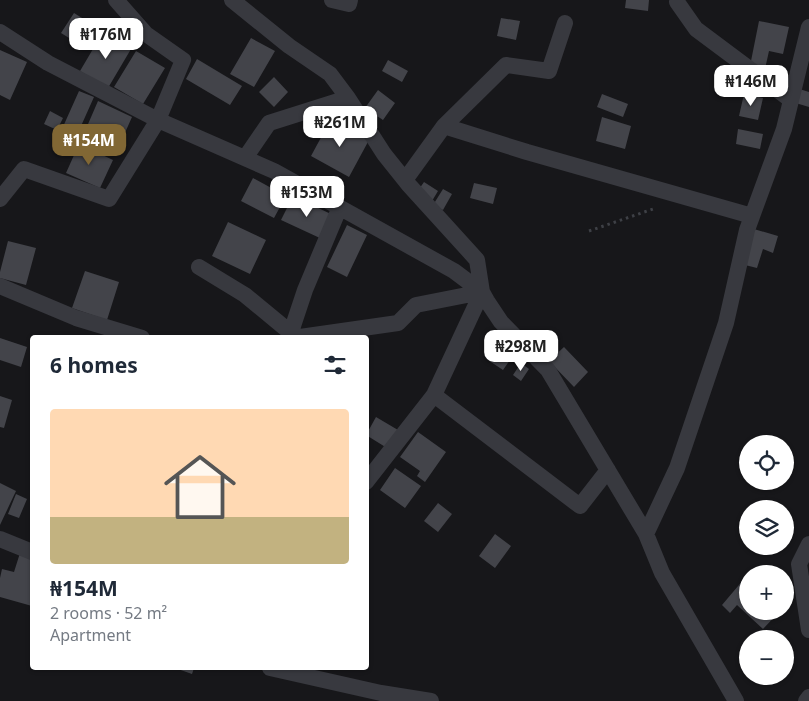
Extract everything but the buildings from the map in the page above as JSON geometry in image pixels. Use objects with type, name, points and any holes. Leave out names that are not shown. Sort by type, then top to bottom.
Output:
[{"type":"street","points":[[0,199],[24,169],[109,199],[158,120],[183,60],[146,34],[117,2],[101,0]]},
{"type":"street","points":[[232,0],[289,46],[330,74],[384,154],[477,260],[482,292],[434,395],[369,478]]},
{"type":"street","points":[[332,0],[348,4],[350,0]]},
{"type":"street","points":[[677,2],[696,29],[791,100]]},
{"type":"street","points":[[405,180],[444,126],[506,65],[550,71],[565,24]]},
{"type":"street","points":[[646,534],[677,468],[726,323],[747,230],[784,129],[807,48],[809,27]]},
{"type":"street","points":[[0,32],[48,63],[158,120],[274,172],[454,271],[482,292],[501,322],[548,370],[646,534],[662,573],[736,701]]},
{"type":"street","points":[[245,158],[269,123],[348,98]]},
{"type":"street","points":[[444,126],[527,152],[752,216]]},
{"type":"street","points":[[291,335],[305,290],[339,209]]},
{"type":"street","points":[[199,267],[245,295],[290,335]]},
{"type":"street","points":[[0,286],[76,318],[134,335]]},
{"type":"street","points":[[299,335],[398,323],[416,305],[482,292]]},
{"type":"street","points":[[434,395],[580,506],[608,470]]},
{"type":"street","points":[[0,539],[30,551]]},
{"type":"street","points":[[809,544],[799,564],[809,630]]},
{"type":"street","points":[[279,670],[380,693],[431,701]]},
{"type":"street","points":[[806,701],[809,697]]},
{"type":"path","points":[[589,231],[687,197]]}]
